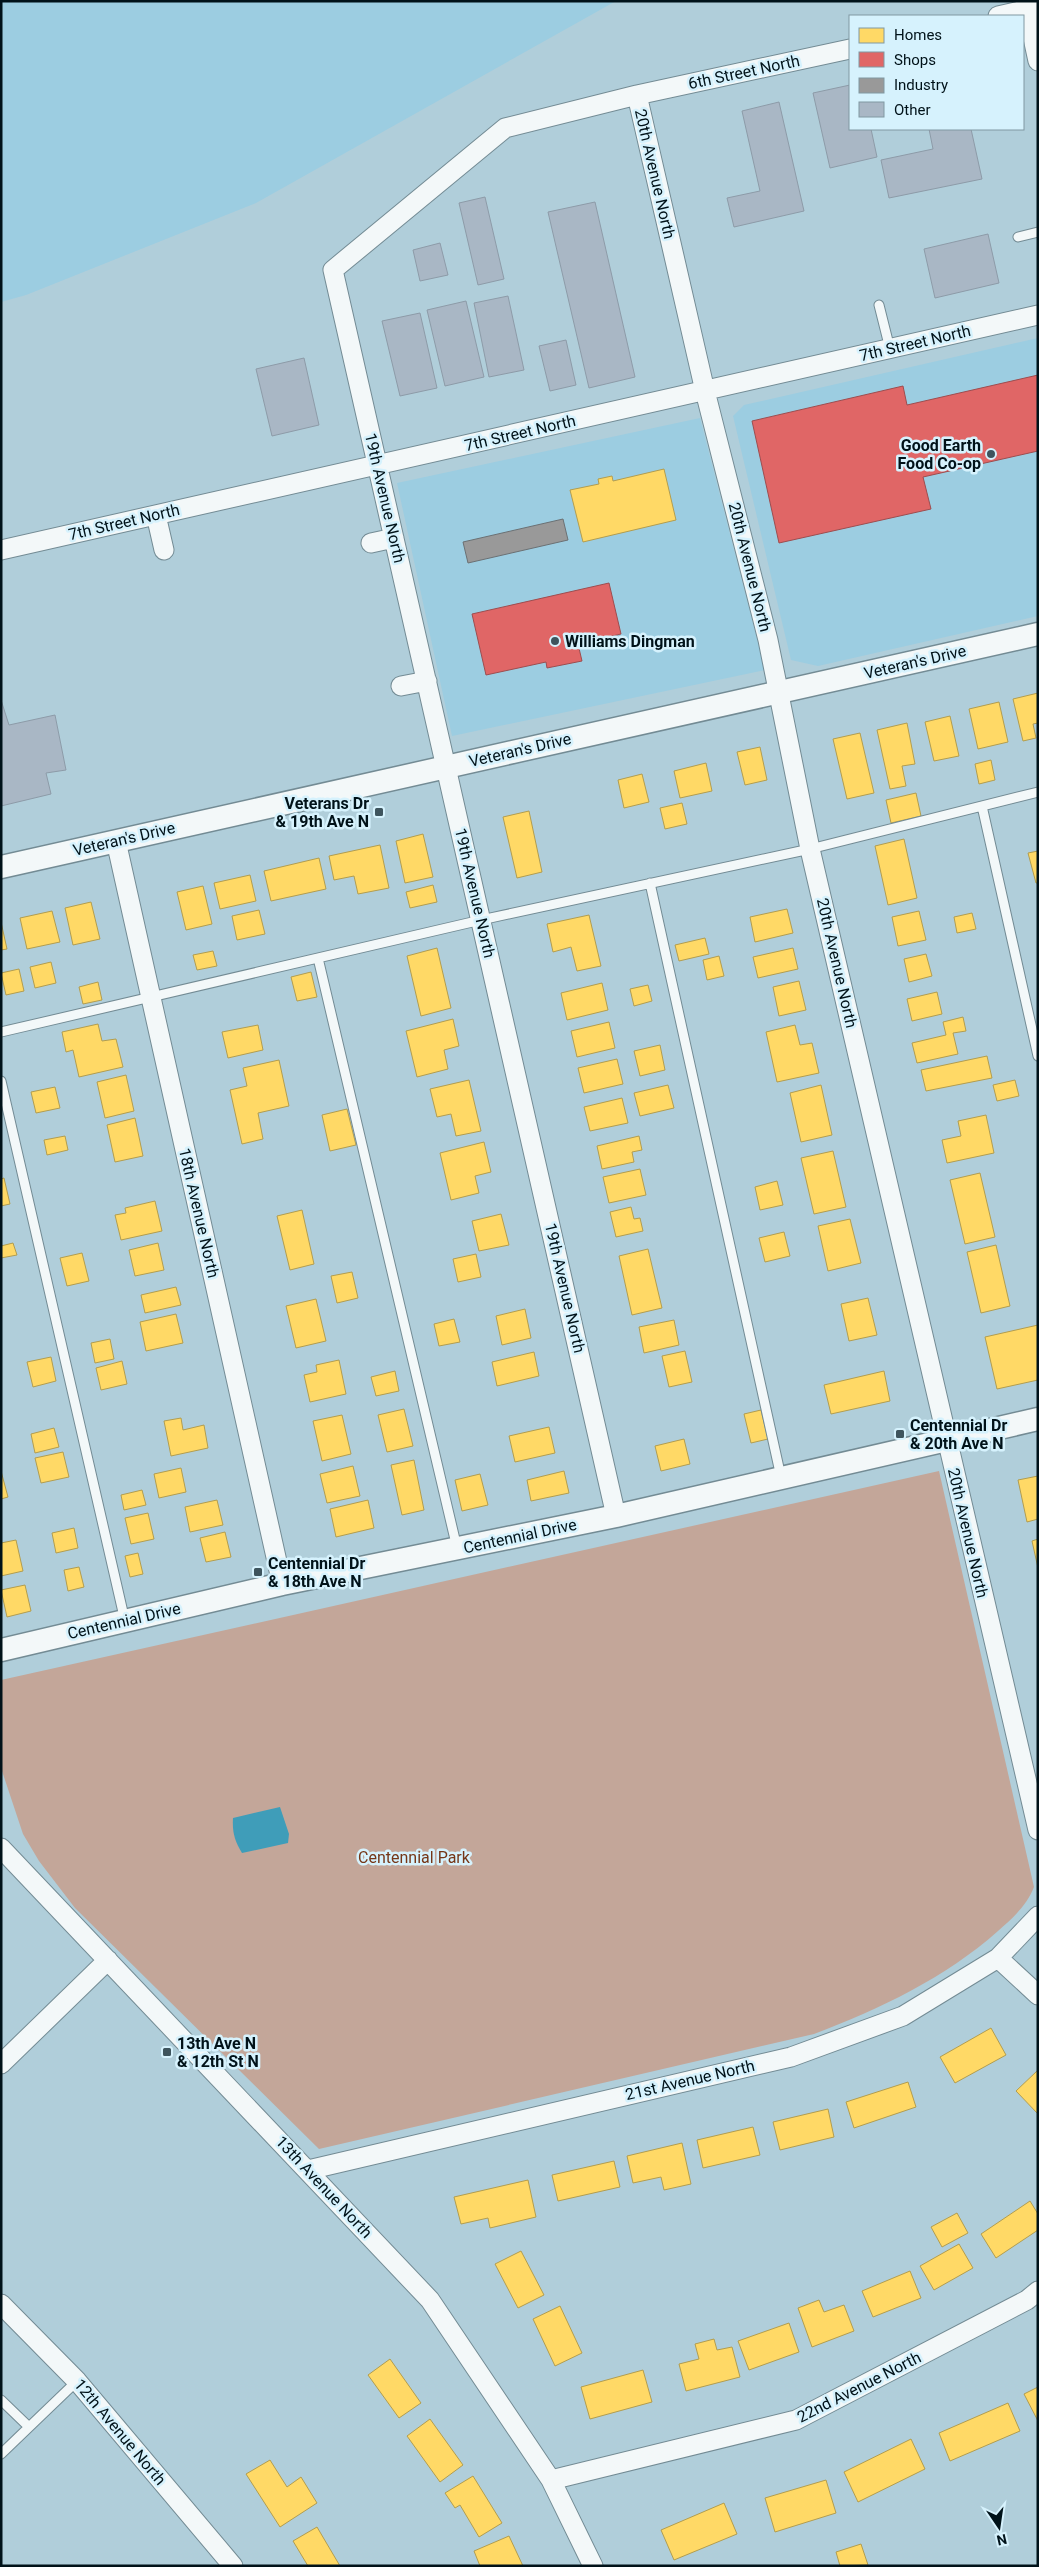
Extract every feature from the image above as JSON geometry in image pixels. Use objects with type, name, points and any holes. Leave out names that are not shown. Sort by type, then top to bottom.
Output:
[{"type":"street","points":[[1001,15],[1030,6],[1038,61]]},
{"type":"street","name":"6th Street North","points":[[333,270],[505,128],[637,95],[849,49]]},
{"type":"street","name":"20th Avenue North","points":[[637,95],[705,391],[780,692],[810,849],[1038,1830]]},
{"type":"street","name":"19th Avenue North","points":[[333,270],[616,1516]]},
{"type":"street","name":"7th Street North","points":[[1,550],[1038,315]]},
{"type":"street","points":[[156,515],[164,550]]},
{"type":"street","points":[[371,543],[394,538]]},
{"type":"street","name":"Veteran's Drive","points":[[1,867],[1038,634]]},
{"type":"street","points":[[402,686],[427,681]]},
{"type":"street","name":"18th Avenue North","points":[[116,841],[282,1584]]},
{"type":"street","name":"Centennial Drive","points":[[1,1650],[282,1584],[616,1516],[1038,1419]]},
{"type":"street","name":"13th Avenue North","points":[[2,1847],[430,2300],[551,2480],[593,2566]]},
{"type":"street","name":"21st Avenue North","points":[[308,2170],[791,2057],[903,2016],[998,1958],[1038,1916]]},
{"type":"street","points":[[998,1958],[1038,1995]]},
{"type":"street","points":[[1,2064],[108,1960]]},
{"type":"street","name":"22nd Avenue North","points":[[551,2480],[796,2420],[1027,2300],[1038,2291]]},
{"type":"street","name":"12th Avenue North","points":[[1,2304],[77,2381],[233,2566]]},
{"type":"lane","points":[[1018,237],[1038,232]]},
{"type":"lane","points":[[879,305],[890,349]]},
{"type":"lane","points":[[1,1032],[481,920],[810,849],[1038,792]]},
{"type":"lane","points":[[982,806],[1038,1056]]},
{"type":"lane","points":[[650,883],[781,1478]]},
{"type":"lane","points":[[318,958],[457,1549]]},
{"type":"lane","points":[[1,1081],[125,1621]]},
{"type":"lane","points":[[1,2454],[77,2381]]},
{"type":"lane","points":[[1,2400],[29,2427]]},
{"type":"shaded area","points":[[1,1],[616,1],[256,203],[26,295],[1,302]]},
{"type":"shaded area","points":[[1038,338],[1038,616],[818,666],[791,660],[733,416],[744,405]]},
{"type":"shaded area","points":[[700,418],[765,670],[452,736],[397,483]]},
{"type":"shaded area","points":[[280,1807],[289,1834],[288,1843],[242,1853],[235,1837],[233,1818]]},
{"type":"green space","name":"Centennial Park","points":[[939,1471],[1034,1887],[1028,1900],[998,1931],[978,1948],[934,1978],[887,2003],[814,2034],[319,2149],[75,1908],[39,1861],[23,1834],[1,1768],[1,1680]]},
{"type":"building: Homes","points":[[664,469],[676,520],[583,542],[570,490],[599,484],[598,479],[612,476],[613,481]]},
{"type":"building: Homes","points":[[1038,693],[1038,723],[1033,724],[1036,738],[1023,741],[1013,699]]},
{"type":"building: Homes","points":[[999,702],[1008,742],[978,749],[969,709]]},
{"type":"building: Homes","points":[[950,716],[959,756],[934,761],[925,722]]},
{"type":"building: Homes","points":[[907,723],[915,764],[902,766],[906,786],[890,789],[877,730]]},
{"type":"building: Homes","points":[[860,733],[874,793],[847,799],[833,739]]},
{"type":"building: Homes","points":[[760,747],[767,780],[745,785],[737,752]]},
{"type":"building: Homes","points":[[991,760],[995,780],[979,784],[975,764]]},
{"type":"building: Homes","points":[[706,763],[712,791],[680,798],[674,771]]},
{"type":"building: Homes","points":[[642,774],[649,802],[624,808],[618,780]]},
{"type":"building: Homes","points":[[916,793],[921,816],[891,823],[886,800]]},
{"type":"building: Homes","points":[[682,803],[687,824],[665,829],[660,808]]},
{"type":"building: Homes","points":[[529,811],[542,872],[517,878],[503,817]]},
{"type":"building: Homes","points":[[423,834],[433,877],[405,883],[396,841]]},
{"type":"building: Homes","points":[[904,839],[917,898],[888,905],[875,846]]},
{"type":"building: Homes","points":[[380,845],[389,888],[358,894],[354,876],[334,880],[329,856]]},
{"type":"building: Homes","points":[[1038,851],[1038,883],[1036,883],[1028,853]]},
{"type":"building: Homes","points":[[319,858],[326,889],[271,901],[264,871]]},
{"type":"building: Homes","points":[[250,875],[256,901],[220,909],[214,883]]},
{"type":"building: Homes","points":[[433,885],[437,902],[410,908],[406,892]]},
{"type":"building: Homes","points":[[203,886],[212,924],[186,930],[177,892]]},
{"type":"building: Homes","points":[[91,902],[100,939],[73,945],[65,908]]},
{"type":"building: Homes","points":[[787,909],[793,933],[755,942],[750,917]]},
{"type":"building: Homes","points":[[259,910],[265,934],[237,940],[232,916]]},
{"type":"building: Homes","points":[[52,911],[60,942],[27,949],[20,918]]},
{"type":"building: Homes","points":[[919,911],[926,940],[898,946],[892,917]]},
{"type":"building: Homes","points":[[972,913],[976,929],[957,933],[954,917]]},
{"type":"building: Homes","points":[[589,915],[601,966],[577,971],[571,947],[553,952],[547,924]]},
{"type":"building: Homes","points":[[1,922],[7,949],[1,950]]},
{"type":"building: Homes","points":[[705,938],[709,954],[679,961],[675,945]]},
{"type":"building: Homes","points":[[437,948],[451,1008],[421,1016],[407,956]]},
{"type":"building: Homes","points":[[793,948],[798,969],[758,978],[753,957]]},
{"type":"building: Homes","points":[[213,951],[217,966],[197,970],[193,955]]},
{"type":"building: Homes","points":[[926,954],[932,976],[909,982],[904,959]]},
{"type":"building: Homes","points":[[719,956],[724,976],[707,980],[703,960]]},
{"type":"building: Homes","points":[[51,962],[56,983],[35,988],[30,967]]},
{"type":"building: Homes","points":[[19,969],[24,991],[6,995],[1,973]]},
{"type":"building: Homes","points":[[311,972],[317,997],[297,1001],[291,977]]},
{"type":"building: Homes","points":[[799,981],[806,1010],[779,1016],[773,987]]},
{"type":"building: Homes","points":[[98,982],[102,1000],[83,1004],[79,987]]},
{"type":"building: Homes","points":[[602,983],[608,1010],[567,1020],[561,993]]},
{"type":"building: Homes","points":[[648,985],[652,1001],[634,1006],[630,989]]},
{"type":"building: Homes","points":[[937,992],[942,1014],[912,1021],[907,999]]},
{"type":"building: Homes","points":[[963,1017],[966,1031],[953,1033],[958,1054],[917,1063],[912,1043],[946,1035],[943,1022]]},
{"type":"building: Homes","points":[[453,1019],[459,1046],[444,1050],[448,1069],[417,1077],[406,1031]]},
{"type":"building: Homes","points":[[609,1022],[615,1048],[577,1057],[571,1031]]},
{"type":"building: Homes","points":[[98,1024],[102,1041],[116,1039],[123,1067],[79,1077],[73,1050],[66,1052],[62,1032]]},
{"type":"building: Homes","points":[[258,1025],[263,1050],[228,1058],[222,1032]]},
{"type":"building: Homes","points":[[795,1025],[800,1045],[812,1043],[819,1073],[777,1082],[766,1032]]},
{"type":"building: Homes","points":[[660,1045],[665,1070],[640,1076],[634,1051]]},
{"type":"building: Homes","points":[[987,1056],[992,1078],[926,1091],[921,1070]]},
{"type":"building: Homes","points":[[617,1059],[623,1084],[584,1093],[578,1068]]},
{"type":"building: Homes","points":[[279,1060],[289,1106],[258,1113],[263,1139],[242,1144],[230,1090],[247,1086],[243,1068]]},
{"type":"building: Homes","points":[[126,1075],[134,1111],[105,1118],[97,1082]]},
{"type":"building: Homes","points":[[469,1080],[481,1131],[456,1136],[451,1114],[437,1117],[430,1089]]},
{"type":"building: Homes","points":[[1015,1080],[1019,1096],[997,1101],[993,1085]]},
{"type":"building: Homes","points":[[668,1085],[674,1108],[640,1116],[634,1093]]},
{"type":"building: Homes","points":[[821,1085],[832,1135],[801,1142],[790,1093]]},
{"type":"building: Homes","points":[[55,1087],[60,1108],[36,1113],[31,1092]]},
{"type":"building: Homes","points":[[622,1098],[628,1123],[590,1131],[584,1107]]},
{"type":"building: Homes","points":[[347,1109],[356,1145],[330,1151],[322,1115]]},
{"type":"building: Homes","points":[[986,1115],[994,1153],[947,1163],[942,1140],[961,1136],[958,1121]]},
{"type":"building: Homes","points":[[135,1118],[143,1156],[115,1162],[107,1125]]},
{"type":"building: Homes","points":[[65,1136],[68,1150],[47,1155],[44,1140]]},
{"type":"building: Homes","points":[[639,1136],[642,1150],[632,1152],[634,1162],[602,1169],[597,1146]]},
{"type":"building: Homes","points":[[484,1142],[491,1172],[475,1176],[479,1193],[451,1200],[440,1153]]},
{"type":"building: Homes","points":[[833,1151],[846,1207],[814,1214],[801,1158]]},
{"type":"building: Homes","points":[[640,1169],[646,1195],[609,1203],[603,1177]]},
{"type":"building: Homes","points":[[980,1173],[995,1237],[965,1244],[950,1180]]},
{"type":"building: Homes","points":[[4,1178],[10,1204],[1,1206],[1,1179]]},
{"type":"building: Homes","points":[[777,1181],[783,1205],[760,1210],[755,1187]]},
{"type":"building: Homes","points":[[155,1201],[162,1231],[121,1240],[115,1215],[126,1213],[125,1208]]},
{"type":"building: Homes","points":[[631,1207],[634,1219],[640,1218],[643,1231],[616,1237],[610,1212]]},
{"type":"building: Homes","points":[[302,1210],[314,1264],[290,1270],[277,1216]]},
{"type":"building: Homes","points":[[501,1214],[509,1245],[479,1251],[472,1221]]},
{"type":"building: Homes","points":[[850,1219],[861,1263],[828,1271],[818,1226]]},
{"type":"building: Homes","points":[[784,1232],[790,1256],[765,1262],[759,1238]]},
{"type":"building: Homes","points":[[13,1243],[17,1255],[1,1258],[1,1246]]},
{"type":"building: Homes","points":[[158,1243],[164,1270],[135,1276],[129,1250]]},
{"type":"building: Homes","points":[[996,1245],[1010,1306],[981,1313],[967,1252]]},
{"type":"building: Homes","points":[[648,1249],[662,1308],[632,1315],[619,1256]]},
{"type":"building: Homes","points":[[82,1253],[89,1281],[67,1286],[60,1258]]},
{"type":"building: Homes","points":[[476,1254],[481,1277],[458,1282],[453,1259]]},
{"type":"building: Homes","points":[[352,1272],[358,1298],[337,1303],[331,1276]]},
{"type":"building: Homes","points":[[176,1287],[181,1305],[145,1313],[141,1295]]},
{"type":"building: Homes","points":[[868,1298],[877,1335],[849,1341],[841,1304]]},
{"type":"building: Homes","points":[[316,1299],[326,1341],[296,1348],[286,1306]]},
{"type":"building: Homes","points":[[525,1309],[531,1338],[502,1345],[496,1316]]},
{"type":"building: Homes","points":[[176,1314],[183,1343],[146,1351],[140,1322]]},
{"type":"building: Homes","points":[[454,1319],[460,1342],[439,1346],[434,1324]]},
{"type":"building: Homes","points":[[674,1320],[679,1345],[644,1353],[639,1327]]},
{"type":"building: Homes","points":[[1038,1325],[1038,1380],[997,1389],[985,1337]]},
{"type":"building: Homes","points":[[110,1339],[114,1359],[95,1363],[91,1343]]},
{"type":"building: Homes","points":[[685,1351],[692,1382],[669,1387],[662,1356]]},
{"type":"building: Homes","points":[[534,1352],[539,1376],[497,1386],[492,1362]]},
{"type":"building: Homes","points":[[51,1357],[56,1381],[33,1387],[27,1362]]},
{"type":"building: Homes","points":[[339,1360],[346,1394],[310,1402],[304,1375],[317,1372],[316,1365]]},
{"type":"building: Homes","points":[[122,1361],[127,1384],[101,1390],[96,1368]]},
{"type":"building: Homes","points":[[395,1371],[399,1391],[376,1396],[371,1377]]},
{"type":"building: Homes","points":[[884,1371],[890,1401],[831,1414],[824,1385]]},
{"type":"building: Homes","points":[[404,1409],[413,1446],[387,1452],[378,1415]]},
{"type":"building: Homes","points":[[761,1410],[768,1439],[751,1443],[744,1414]]},
{"type":"building: Homes","points":[[342,1415],[351,1454],[322,1461],[313,1421]]},
{"type":"building: Homes","points":[[181,1418],[183,1430],[204,1425],[208,1448],[171,1456],[164,1421]]},
{"type":"building: Homes","points":[[549,1427],[555,1453],[515,1462],[509,1436]]},
{"type":"building: Homes","points":[[54,1428],[59,1447],[35,1453],[31,1434]]},
{"type":"building: Homes","points":[[684,1439],[690,1464],[661,1471],[655,1446]]},
{"type":"building: Homes","points":[[63,1452],[69,1477],[41,1483],[35,1458]]},
{"type":"building: Homes","points":[[414,1460],[424,1510],[402,1515],[391,1465]]},
{"type":"building: Homes","points":[[353,1466],[360,1496],[327,1503],[320,1474]]},
{"type":"building: Homes","points":[[181,1468],[186,1492],[159,1498],[154,1474]]},
{"type":"building: Homes","points":[[1,1471],[8,1497],[1,1499]]},
{"type":"building: Homes","points":[[564,1471],[569,1493],[531,1501],[527,1480]]},
{"type":"building: Homes","points":[[480,1474],[488,1505],[462,1511],[455,1480]]},
{"type":"building: Homes","points":[[1038,1476],[1038,1519],[1027,1522],[1018,1480]]},
{"type":"building: Homes","points":[[142,1490],[146,1505],[124,1510],[121,1495]]},
{"type":"building: Homes","points":[[217,1500],[223,1525],[190,1532],[185,1507]]},
{"type":"building: Homes","points":[[368,1500],[374,1528],[336,1537],[330,1509]]},
{"type":"building: Homes","points":[[148,1513],[154,1539],[131,1544],[125,1518]]},
{"type":"building: Homes","points":[[74,1528],[78,1548],[56,1553],[52,1533]]},
{"type":"building: Homes","points":[[225,1532],[231,1557],[206,1562],[200,1538]]},
{"type":"building: Homes","points":[[1038,1539],[1038,1568],[1032,1541]]},
{"type":"building: Homes","points":[[16,1540],[23,1571],[1,1576],[1,1543]]},
{"type":"building: Homes","points":[[138,1553],[143,1574],[130,1577],[125,1556]]},
{"type":"building: Homes","points":[[79,1567],[84,1587],[68,1591],[64,1570]]},
{"type":"building: Homes","points":[[25,1585],[31,1611],[7,1617],[1,1590]]},
{"type":"building: Homes","points":[[991,2028],[1006,2055],[955,2083],[940,2057]]},
{"type":"building: Homes","points":[[1038,2072],[1038,2114],[1016,2091]]},
{"type":"building: Homes","points":[[908,2082],[916,2107],[854,2128],[846,2102]]},
{"type":"building: Homes","points":[[828,2109],[834,2137],[780,2150],[773,2122]]},
{"type":"building: Homes","points":[[753,2127],[760,2155],[703,2168],[697,2140]]},
{"type":"building: Homes","points":[[682,2143],[691,2184],[664,2190],[661,2177],[633,2183],[627,2156]]},
{"type":"building: Homes","points":[[614,2161],[620,2187],[558,2201],[552,2175]]},
{"type":"building: Homes","points":[[528,2180],[536,2217],[490,2228],[488,2218],[461,2224],[454,2197]]},
{"type":"building: Homes","points":[[1030,2201],[1038,2214],[1038,2230],[996,2258],[981,2234]]},
{"type":"building: Homes","points":[[957,2213],[968,2233],[942,2247],[931,2227]]},
{"type":"building: Homes","points":[[959,2244],[973,2268],[934,2290],[920,2266]]},
{"type":"building: Homes","points":[[521,2251],[544,2295],[518,2308],[495,2264]]},
{"type":"building: Homes","points":[[910,2271],[921,2298],[873,2317],[862,2291]]},
{"type":"building: Homes","points":[[819,2300],[824,2312],[844,2305],[854,2331],[812,2347],[798,2308]]},
{"type":"building: Homes","points":[[560,2306],[582,2353],[555,2366],[533,2319]]},
{"type":"building: Homes","points":[[789,2323],[799,2352],[749,2370],[738,2341]]},
{"type":"building: Homes","points":[[714,2339],[717,2350],[732,2347],[740,2377],[686,2391],[679,2364],[699,2359],[695,2344]]},
{"type":"building: Homes","points":[[390,2359],[421,2403],[399,2418],[368,2375]]},
{"type":"building: Homes","points":[[643,2370],[652,2402],[590,2419],[581,2387]]},
{"type":"building: Homes","points":[[1038,2387],[1038,2421],[1024,2394]]},
{"type":"building: Homes","points":[[1008,2403],[1020,2431],[950,2461],[939,2433]]},
{"type":"building: Homes","points":[[430,2419],[463,2465],[440,2482],[407,2436]]},
{"type":"building: Homes","points":[[911,2439],[925,2469],[858,2502],[844,2472]]},
{"type":"building: Homes","points":[[270,2460],[287,2487],[301,2477],[317,2503],[280,2527],[246,2474]]},
{"type":"building: Homes","points":[[473,2476],[502,2523],[479,2537],[460,2505],[455,2508],[445,2493]]},
{"type":"building: Homes","points":[[826,2480],[836,2513],[775,2532],[765,2498]]},
{"type":"building: Homes","points":[[724,2503],[737,2534],[674,2560],[661,2530]]},
{"type":"building: Homes","points":[[317,2527],[340,2566],[308,2566],[293,2541]]},
{"type":"building: Homes","points":[[509,2536],[523,2566],[480,2566],[474,2551]]},
{"type":"building: Homes","points":[[861,2544],[868,2565],[840,2566],[836,2552]]},
{"type":"building: Shops","points":[[1038,375],[1038,451],[923,477],[931,509],[779,543],[752,421],[903,386],[907,405]]},
{"type":"building: Shops","points":[[609,583],[621,634],[578,644],[582,661],[547,668],[546,662],[486,675],[472,614]]},
{"type":"building: Industry","points":[[563,519],[568,540],[468,563],[463,542]]},
{"type":"building: Other","points":[[849,85],[849,130],[871,130],[877,157],[830,168],[813,93]]},
{"type":"building: Other","points":[[779,102],[804,211],[734,227],[727,198],[760,191],[742,111]]},
{"type":"building: Other","points":[[929,130],[971,130],[982,179],[889,198],[881,160],[933,149]]},
{"type":"building: Other","points":[[485,197],[504,279],[478,285],[459,203]]},
{"type":"building: Other","points":[[595,202],[635,377],[589,388],[548,212]]},
{"type":"building: Other","points":[[988,234],[999,283],[935,298],[924,249]]},
{"type":"building: Other","points":[[440,243],[448,275],[420,281],[413,250]]},
{"type":"building: Other","points":[[508,296],[524,370],[489,377],[474,303]]},
{"type":"building: Other","points":[[466,301],[484,377],[445,386],[427,310]]},
{"type":"building: Other","points":[[420,313],[437,388],[400,396],[382,321]]},
{"type":"building: Other","points":[[566,340],[576,385],[550,391],[539,346]]},
{"type":"building: Other","points":[[304,358],[319,425],[272,436],[256,369]]},
{"type":"building: Other","points":[[1,700],[9,725],[55,715],[66,770],[46,773],[51,794],[1,806]]},
{"type":"place","name":"Good Earth Food Co-op","points":[[991,454]]},
{"type":"place","name":"Williams Dingman","points":[[555,641]]},
{"type":"place","name":"Veterans Dr & 19th Ave N","points":[[379,812]]},
{"type":"place","name":"Centennial Dr & 20th Ave N","points":[[900,1434]]},
{"type":"place","name":"Centennial Dr & 18th Ave N","points":[[258,1572]]},
{"type":"place","name":"13th Ave N & 12th St N","points":[[167,2052]]}]
